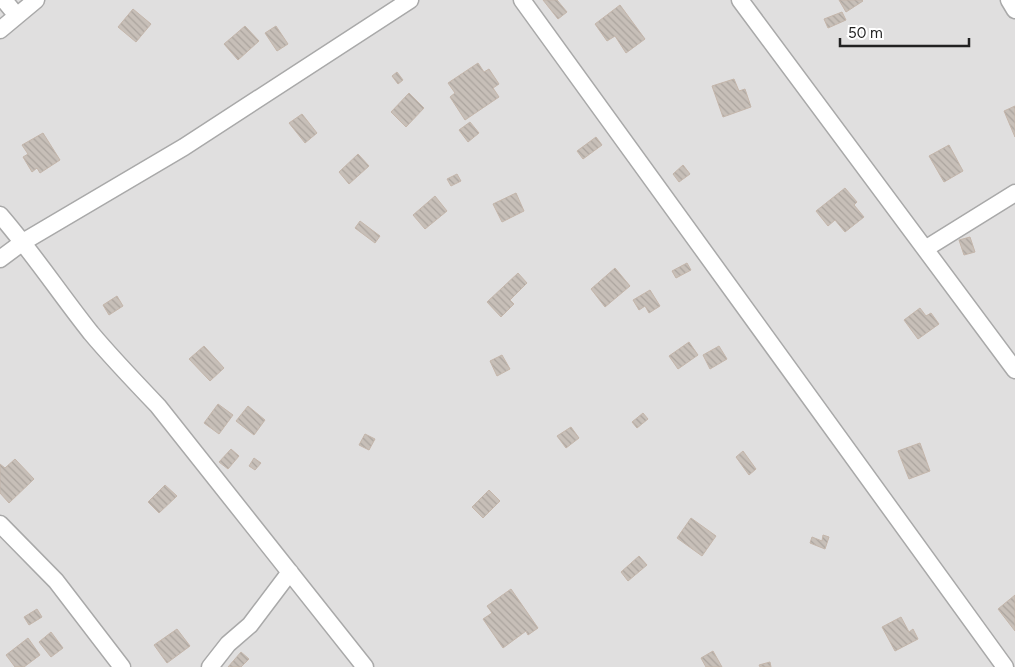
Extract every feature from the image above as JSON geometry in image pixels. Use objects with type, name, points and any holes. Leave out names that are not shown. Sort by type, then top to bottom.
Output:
[{"type":"street","points":[[4,0],[17,16]]},
{"type":"street","points":[[0,30],[36,0]]},
{"type":"street","points":[[0,259],[23,242],[184,147],[410,0]]},
{"type":"street","points":[[522,0],[1005,667]]},
{"type":"street","points":[[740,0],[1015,370]]},
{"type":"street","points":[[1009,0],[1015,10]]},
{"type":"street","points":[[925,248],[1015,193]]},
{"type":"street","points":[[0,215],[23,242],[91,332],[158,406],[365,667]]},
{"type":"street","points":[[0,524],[56,581],[122,667]]},
{"type":"street","points":[[210,667],[228,644],[250,625],[290,572]]},
{"type":"shaded area","points":[[0,0],[1015,0],[1015,667],[0,667]]},
{"type":"building","points":[[543,0],[557,0],[567,12],[558,19]]},
{"type":"building","points":[[839,0],[862,0],[863,1],[846,12]]},
{"type":"building","points":[[620,5],[645,39],[626,53],[615,36],[607,41],[595,24]]},
{"type":"building","points":[[133,9],[151,24],[136,42],[118,27]]},
{"type":"building","points":[[842,12],[846,20],[828,28],[824,19]]},
{"type":"building","points":[[245,26],[259,41],[238,60],[224,44]]},
{"type":"building","points":[[276,26],[288,44],[277,51],[265,33]]},
{"type":"building","points":[[478,63],[484,72],[489,69],[499,84],[493,88],[499,97],[465,120],[450,97],[455,93],[448,83]]},
{"type":"building","points":[[397,72],[403,80],[398,84],[392,76]]},
{"type":"building","points":[[734,79],[739,91],[745,89],[751,107],[723,117],[712,86]]},
{"type":"building","points":[[409,93],[424,108],[406,127],[391,112]]},
{"type":"building","points":[[1015,106],[1015,137],[1004,111]]},
{"type":"building","points":[[302,114],[317,133],[305,143],[289,123]]},
{"type":"building","points":[[470,122],[479,133],[468,142],[459,130]]},
{"type":"building","points":[[43,133],[60,160],[40,173],[37,168],[32,172],[23,157],[28,154],[22,145]]},
{"type":"building","points":[[596,137],[602,145],[583,159],[577,151]]},
{"type":"building","points":[[949,145],[963,171],[944,182],[929,156]]},
{"type":"building","points":[[358,154],[369,166],[349,184],[339,172]]},
{"type":"building","points":[[683,165],[690,174],[679,182],[673,174]]},
{"type":"building","points":[[457,174],[461,181],[451,186],[447,179]]},
{"type":"building","points":[[845,188],[857,202],[854,205],[864,217],[845,232],[835,220],[828,226],[816,211]]},
{"type":"building","points":[[516,193],[524,211],[502,222],[493,204]]},
{"type":"building","points":[[435,196],[447,211],[425,229],[413,215]]},
{"type":"building","points":[[360,221],[380,236],[375,243],[355,228]]},
{"type":"building","points":[[970,237],[975,252],[964,255],[959,240]]},
{"type":"building","points":[[687,263],[691,270],[676,278],[672,271]]},
{"type":"building","points":[[615,268],[630,286],[605,307],[591,289]]},
{"type":"building","points":[[518,273],[527,283],[510,300],[514,304],[501,317],[487,302]]},
{"type":"building","points":[[650,290],[660,306],[649,313],[645,306],[639,310],[633,300]]},
{"type":"building","points":[[117,296],[123,306],[109,315],[103,305]]},
{"type":"building","points":[[920,308],[926,316],[931,313],[939,324],[918,339],[904,320]]},
{"type":"building","points":[[689,342],[698,355],[678,369],[669,356]]},
{"type":"building","points":[[204,346],[224,368],[210,381],[189,359]]},
{"type":"building","points":[[719,346],[727,359],[710,369],[703,355]]},
{"type":"building","points":[[502,355],[510,369],[497,376],[490,361]]},
{"type":"building","points":[[218,404],[233,415],[219,434],[204,423]]},
{"type":"building","points":[[248,406],[265,420],[254,435],[236,421]]},
{"type":"building","points":[[643,413],[648,419],[637,428],[632,422]]},
{"type":"building","points":[[571,427],[579,438],[566,448],[557,436]]},
{"type":"building","points":[[365,434],[375,439],[369,450],[359,445]]},
{"type":"building","points":[[920,443],[930,471],[909,479],[898,451]]},
{"type":"building","points":[[231,449],[239,456],[228,469],[219,462]]},
{"type":"building","points":[[743,451],[756,469],[749,475],[736,457]]},
{"type":"building","points":[[254,458],[261,463],[255,470],[249,466]]},
{"type":"building","points":[[15,459],[34,479],[9,503],[0,493],[0,464],[5,468]]},
{"type":"building","points":[[165,485],[177,496],[159,513],[148,502]]},
{"type":"building","points":[[489,490],[500,501],[483,518],[472,507]]},
{"type":"building","points":[[691,518],[716,536],[702,556],[677,538]]},
{"type":"building","points":[[823,535],[829,537],[825,549],[810,543],[812,537],[822,541]]},
{"type":"building","points":[[639,556],[647,565],[628,581],[621,572]]},
{"type":"building","points":[[511,589],[538,628],[528,635],[526,631],[503,648],[483,619],[492,613],[487,606]]},
{"type":"building","points":[[1015,595],[1015,631],[998,609]]},
{"type":"building","points":[[37,609],[42,617],[29,625],[24,617]]},
{"type":"building","points":[[901,617],[909,632],[913,629],[918,639],[895,651],[882,627]]},
{"type":"building","points":[[177,629],[190,646],[167,663],[154,645]]},
{"type":"building","points":[[51,632],[63,648],[51,657],[39,642]]},
{"type":"building","points":[[28,638],[40,655],[24,667],[15,667],[6,655]]},
{"type":"building","points":[[713,651],[722,667],[706,667],[701,658]]},
{"type":"building","points":[[241,652],[249,659],[241,667],[228,667]]},
{"type":"building","points":[[770,662],[771,667],[760,667],[759,665]]}]
